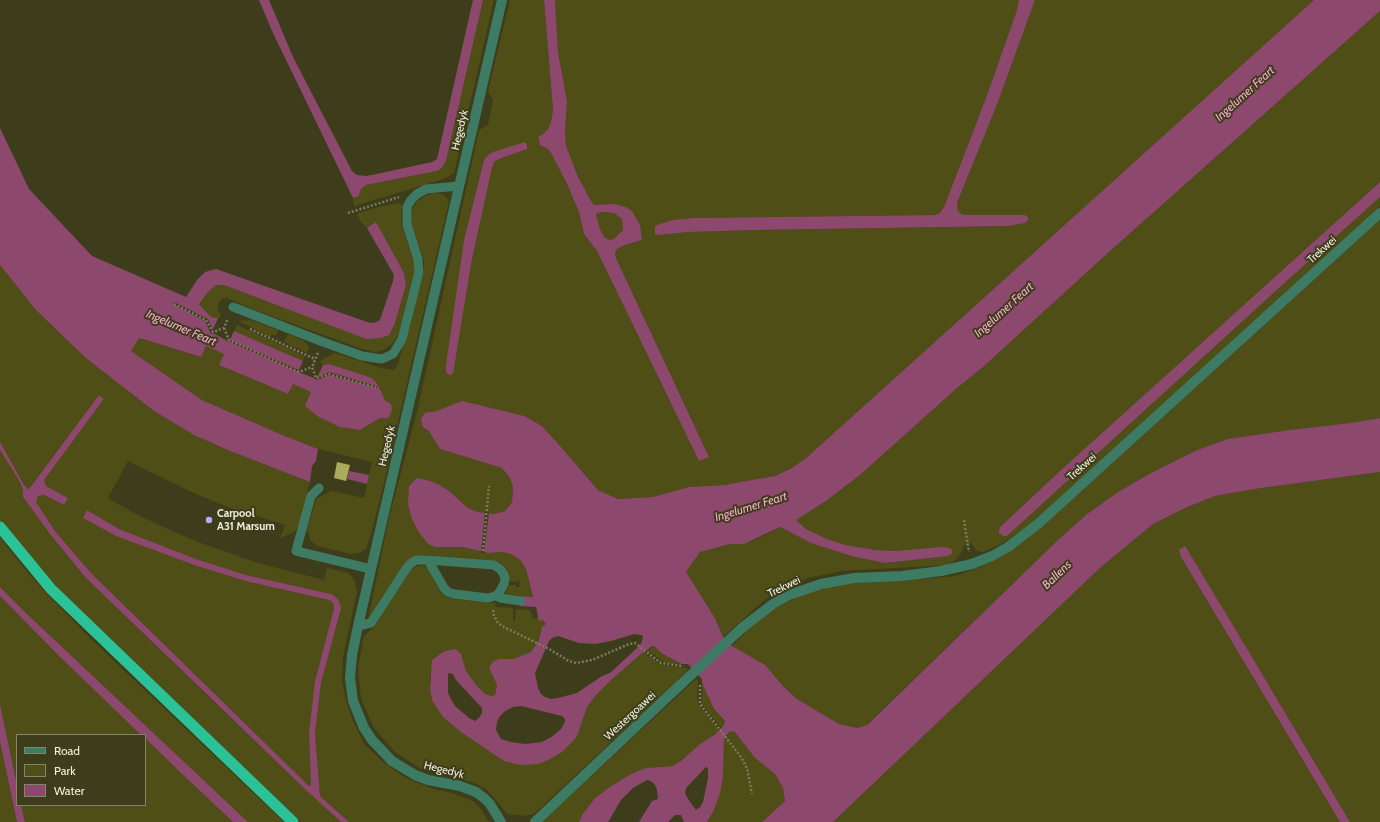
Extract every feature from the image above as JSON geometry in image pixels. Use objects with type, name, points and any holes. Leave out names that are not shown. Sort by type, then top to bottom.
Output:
[{"type":"highway","points":[[0,527],[51,589],[293,822]]},
{"type":"street","name":"Hegedyk","points":[[501,822],[490,804],[476,792],[460,786],[428,780],[415,775],[392,761],[372,740],[359,717],[353,701],[350,667],[358,626],[502,0]]},
{"type":"street","name":"Trekwei","points":[[743,627],[774,604],[789,596],[821,584],[854,578],[910,575],[956,568],[972,564],[992,556],[1008,547],[1039,523],[1380,213]]},
{"type":"street","name":"Westergoawei","points":[[534,822],[743,627]]},
{"type":"lane","points":[[233,307],[362,356],[382,359],[393,354],[402,339],[419,272],[418,259],[409,234],[406,217],[407,208],[411,200],[417,194],[426,189],[460,186]]},
{"type":"lane","points":[[319,488],[311,496],[296,551],[371,569]]},
{"type":"lane","points":[[358,626],[371,623],[410,564],[416,560],[428,560],[494,565],[500,569],[505,578],[502,589],[495,596],[488,598],[448,592],[428,560]]},
{"type":"lane","points":[[495,596],[500,598],[521,600]]},
{"type":"path","points":[[348,213],[395,197],[417,194]]},
{"type":"path","points":[[174,304],[206,320],[212,332],[224,328]]},
{"type":"path","points":[[233,307],[224,328],[229,340],[300,372],[312,367]]},
{"type":"path","points":[[248,328],[315,359]]},
{"type":"path","points":[[323,342],[312,367],[317,378],[329,374],[376,387]]},
{"type":"path","points":[[482,553],[489,486]]},
{"type":"path","points":[[964,520],[967,544]]},
{"type":"path","points":[[495,596],[494,616],[498,623],[550,649],[569,661],[576,663],[592,660],[629,644],[636,643],[656,660],[666,664],[686,666]]},
{"type":"path","points":[[700,680],[700,704],[728,738],[744,762],[752,794]]},
{"type":"green space","points":[[483,0],[494,0],[454,173],[444,179],[354,206],[353,198],[359,196],[361,189],[366,185],[437,171],[442,168],[446,161]]},
{"type":"green space","points":[[510,0],[544,0],[553,110],[548,129],[538,137],[540,145],[548,149],[551,153],[567,184],[579,212],[584,234],[597,251],[699,461],[709,457],[616,258],[615,253],[617,249],[641,241],[626,207],[615,204],[594,206],[577,177],[566,146],[565,130],[567,101],[558,52],[555,0],[1019,0],[1017,10],[986,98],[944,207],[940,213],[935,215],[693,218],[658,235],[689,232],[756,230],[1008,226],[1025,215],[964,215],[957,210],[957,203],[998,102],[1035,0],[1314,0],[805,459],[790,469],[775,476],[724,485],[689,487],[653,497],[618,499],[598,490],[542,426],[429,412],[424,428],[428,430],[440,449],[502,468],[510,478],[513,488],[512,502],[505,511],[494,514],[478,512],[468,508],[449,491],[430,481],[435,547],[463,547],[488,553],[502,552],[511,554],[520,560],[526,569],[533,597],[505,594],[509,585],[516,585],[516,587],[519,587],[520,581],[509,581],[507,571],[503,565],[496,561],[430,555],[415,556],[407,561],[368,619],[389,518],[418,408],[479,130],[488,125],[493,100],[488,91]],"holes":[[[527,149],[494,162],[492,168],[471,264],[459,277],[464,240],[484,160]]]},
{"type":"green space","points":[[1380,11],[1380,182],[1061,470],[1000,527],[999,530],[1007,536],[1380,197],[1380,206],[1045,511],[1025,528],[1001,544],[983,552],[977,551],[971,543],[963,546],[963,550],[956,560],[947,565],[842,571],[808,578],[770,595],[723,637],[715,618],[686,572],[700,552],[730,544],[744,544],[780,527],[811,543],[851,556],[885,563],[948,556],[952,554],[876,550],[845,545],[827,539],[806,529],[796,520],[826,501],[860,475],[957,388],[983,367],[1109,252]]},
{"type":"green space","points":[[434,193],[444,195],[449,201],[371,534],[366,549],[359,553],[352,554],[317,546],[311,541],[307,530],[316,499],[331,491],[364,498],[372,462],[318,449],[202,400],[131,351],[138,338],[200,357],[206,346],[224,354],[219,365],[288,394],[293,384],[311,392],[360,430],[380,418],[388,401],[385,400],[378,385],[361,375],[330,364],[323,365],[320,363],[321,360],[335,353],[381,368],[394,370],[398,364],[424,271],[424,260],[411,225],[412,210],[417,202],[425,196]]},
{"type":"green space","points":[[399,203],[402,206],[402,227],[414,261],[415,272],[398,336],[392,344],[384,350],[375,352],[362,349],[255,310],[227,298],[221,299],[218,304],[221,317],[218,318],[211,317],[199,304],[208,292],[216,285],[224,285],[366,339],[395,323],[406,285],[404,273],[376,223],[367,228],[361,222],[357,214],[378,207]]},
{"type":"green space","points":[[597,213],[614,213],[622,219],[623,230],[611,240],[604,237],[596,215]]},
{"type":"green space","points":[[1380,220],[1380,418],[1195,451],[1151,473],[1118,492],[1087,514],[1059,539],[866,725],[857,728],[839,724],[797,699],[783,686],[732,646],[746,632],[746,630],[771,611],[803,594],[832,586],[854,583],[954,576],[976,569],[997,559],[1027,539],[1043,526]]},
{"type":"green space","points":[[0,265],[36,310],[69,342],[87,359],[154,411],[194,435],[230,451],[310,482],[298,527],[294,532],[280,538],[285,525],[228,507],[198,495],[128,461],[108,498],[134,513],[198,542],[258,563],[324,580],[327,568],[349,573],[355,581],[357,592],[343,657],[342,680],[346,701],[353,721],[364,744],[382,761],[406,778],[433,789],[452,793],[473,801],[481,809],[489,822],[349,822],[320,796],[315,733],[321,683],[338,599],[331,594],[246,575],[196,559],[119,529],[87,510],[83,518],[116,536],[194,565],[245,581],[329,600],[333,603],[334,608],[315,681],[311,785],[309,786],[91,573],[55,531],[36,502],[38,496],[44,495],[64,505],[68,498],[46,486],[44,480],[104,399],[99,395],[29,489],[27,488],[0,442]]},
{"type":"green space","points":[[251,320],[278,330],[276,336],[272,334],[271,337],[238,321]]},
{"type":"green space","points":[[237,325],[305,356],[303,361],[234,331]]},
{"type":"green space","points":[[288,334],[304,341],[309,348],[307,353],[284,342]]},
{"type":"green space","points":[[0,450],[24,490],[23,497],[50,534],[86,578],[341,822],[301,822],[55,586],[0,521]]},
{"type":"green space","points":[[1380,472],[1380,822],[1350,822],[1252,657],[1181,557],[1340,822],[833,822],[1101,567],[1153,524],[1185,508],[1215,496],[1261,488]]},
{"type":"green space","points":[[0,537],[22,566],[46,593],[91,639],[284,822],[248,822],[0,587]]},
{"type":"green space","points":[[423,565],[429,569],[440,592],[446,597],[495,603],[496,607],[513,608],[513,621],[515,621],[516,609],[530,610],[533,619],[539,617],[544,620],[546,624],[531,652],[513,659],[498,659],[490,666],[490,670],[497,685],[495,695],[491,696],[485,694],[476,685],[466,671],[463,661],[430,675],[432,700],[521,765],[581,721],[587,707],[596,695],[644,652],[661,665],[686,668],[688,670],[535,813],[524,816],[507,814],[486,789],[472,782],[421,769],[395,752],[374,728],[361,699],[358,668],[364,636],[374,627],[410,571],[415,567]]},
{"type":"green space","points":[[0,596],[59,656],[140,734],[16,734],[16,780],[0,704]]},
{"type":"green space","points":[[655,646],[663,654],[682,664],[666,663],[647,650]]},
{"type":"green space","points":[[696,679],[698,681],[697,698],[699,705],[719,730],[714,735],[700,744],[681,761],[672,766],[646,768],[633,773],[611,786],[595,798],[582,815],[579,822],[542,822]]},
{"type":"green space","points":[[702,683],[714,709],[725,721],[721,728],[702,704]]},
{"type":"green space","points":[[731,731],[734,731],[755,758],[775,774],[783,788],[785,801],[762,822],[707,822],[714,810],[720,794],[723,777],[724,738]]},
{"type":"green space","points":[[146,739],[233,822],[25,822],[21,806],[146,806]]},
{"type":"green space","points":[[0,742],[17,822],[0,822]]},
{"type":"water","points":[[259,0],[269,0],[293,57],[352,171],[357,175],[367,176],[432,162],[437,159],[473,0],[483,0],[446,161],[442,168],[437,171],[366,185],[361,189],[359,196],[353,198],[272,31]]},
{"type":"water","points":[[544,0],[555,0],[558,52],[567,101],[565,130],[566,146],[578,177],[594,205],[615,204],[626,207],[632,211],[640,225],[642,240],[617,249],[615,253],[616,258],[709,457],[699,461],[597,251],[584,234],[579,212],[567,184],[551,153],[548,149],[540,145],[538,137],[548,129],[553,110]],"holes":[[[604,212],[614,213],[622,219],[623,230],[611,240],[604,237],[596,215],[597,213]]]},
{"type":"water","points":[[1019,0],[1035,0],[998,102],[957,203],[957,209],[964,215],[1025,215],[1028,217],[1028,220],[1025,223],[1008,226],[756,230],[655,234],[655,227],[657,225],[673,220],[693,218],[935,215],[940,213],[944,207],[986,98],[1017,10]]},
{"type":"water","points":[[1314,0],[1380,0],[1380,11],[1109,252],[983,367],[957,388],[860,475],[826,501],[796,520],[806,529],[827,539],[845,545],[876,550],[896,551],[941,547],[949,548],[952,550],[952,554],[948,556],[885,563],[851,556],[811,543],[780,527],[744,544],[730,544],[700,552],[686,572],[715,618],[723,637],[732,646],[765,665],[783,686],[797,699],[839,724],[857,728],[867,725],[1059,539],[1087,514],[1118,492],[1151,473],[1195,451],[1228,439],[1380,418],[1380,472],[1261,488],[1215,496],[1185,508],[1153,524],[1101,567],[833,822],[762,822],[785,801],[783,788],[775,774],[755,758],[734,731],[729,732],[724,738],[723,777],[720,794],[714,810],[707,822],[684,822],[681,815],[675,815],[668,822],[639,822],[652,801],[658,799],[655,785],[651,781],[647,780],[633,788],[621,800],[608,822],[579,822],[582,815],[595,798],[611,786],[633,773],[646,768],[672,766],[681,761],[723,726],[725,721],[714,709],[702,683],[702,679],[688,664],[682,664],[663,654],[654,646],[640,655],[596,695],[587,707],[577,736],[574,740],[562,752],[538,764],[521,765],[504,761],[461,732],[443,717],[432,700],[430,689],[432,660],[443,652],[454,649],[457,650],[461,654],[466,671],[476,685],[485,694],[491,696],[495,695],[497,685],[490,670],[490,666],[498,659],[513,659],[531,652],[539,639],[542,627],[546,624],[543,620],[539,621],[536,607],[520,606],[521,596],[533,597],[526,569],[520,560],[511,554],[502,552],[488,553],[463,547],[435,547],[428,544],[418,531],[412,519],[408,504],[409,486],[417,478],[438,484],[449,491],[468,508],[478,512],[494,514],[505,511],[512,502],[513,488],[510,478],[502,468],[440,449],[428,430],[422,425],[421,419],[425,413],[434,412],[462,401],[524,416],[542,426],[598,490],[618,499],[653,497],[689,487],[724,485],[775,476],[790,469],[805,459]],"holes":[[[634,634],[643,636],[642,642],[637,648],[610,673],[602,676],[577,693],[551,699],[541,694],[538,688],[535,673],[549,641],[552,638],[558,636],[579,643],[595,644]],[[448,674],[453,674],[456,680],[482,708],[482,713],[475,721],[455,706],[448,693]],[[521,706],[562,716],[565,719],[565,722],[561,729],[553,736],[542,742],[525,744],[511,742],[501,739],[496,730],[497,722],[500,716],[505,711],[513,707]],[[706,767],[708,768],[708,778],[703,802],[696,810],[685,793],[686,788]]]},
{"type":"water","name":"Ingelumer Feart","points":[[0,128],[29,189],[92,256],[186,297],[197,280],[205,272],[216,269],[367,322],[374,323],[380,320],[394,275],[367,228],[376,222],[404,273],[406,285],[395,323],[389,335],[380,338],[366,339],[224,285],[216,285],[208,292],[199,304],[211,317],[218,318],[211,334],[215,334],[229,342],[234,331],[303,361],[298,372],[316,380],[323,365],[329,364],[372,378],[378,385],[385,400],[391,404],[392,409],[388,418],[380,418],[360,430],[340,427],[317,416],[305,406],[311,392],[293,384],[288,394],[219,365],[224,354],[206,346],[201,357],[139,338],[131,351],[202,400],[318,449],[316,461],[312,466],[310,482],[230,451],[194,435],[154,411],[87,359],[69,342],[36,310],[0,265]]},
{"type":"water","points":[[525,142],[527,149],[499,159],[494,162],[492,168],[471,264],[453,374],[449,375],[446,372],[446,365],[464,240],[484,160],[493,152]]},
{"type":"water","points":[[1380,182],[1380,197],[1007,536],[1003,536],[999,533],[1000,527],[1061,470]]},
{"type":"water","points":[[99,395],[104,399],[44,480],[46,486],[68,498],[64,505],[44,495],[38,496],[36,502],[55,531],[91,573],[309,786],[311,785],[309,733],[315,681],[334,608],[333,603],[329,600],[245,581],[194,565],[116,536],[83,518],[87,510],[119,529],[196,559],[246,575],[331,594],[338,599],[341,608],[321,683],[315,733],[320,796],[349,822],[341,822],[306,790],[86,578],[50,534],[23,497],[23,490],[20,482],[0,450],[0,442],[23,483],[29,489]]},
{"type":"water","points":[[349,471],[369,475],[367,484],[347,479]]},
{"type":"water","points":[[1185,546],[1350,822],[1340,822],[1181,557],[1179,550]]},
{"type":"water","points":[[0,587],[248,822],[233,822],[146,739],[146,734],[140,734],[59,656],[0,596]]},
{"type":"water","points":[[0,704],[16,780],[16,806],[21,806],[25,822],[17,822],[0,742]]},
{"type":"pier","points":[[174,302],[208,319],[213,330],[211,334],[205,321],[173,304]]},
{"type":"pier","points":[[230,340],[299,370],[298,372],[230,342]]},
{"type":"pier","points":[[329,372],[377,386],[377,388],[329,375],[317,380],[318,377]]},
{"type":"pier","points":[[485,511],[489,512],[484,553],[481,553]]},
{"type":"building","points":[[337,462],[350,465],[346,481],[334,478]]},
{"type":"place","name":"Carpool A31 Marsum","points":[[209,520]]},
{"type":"water label","name":"Ballens","points":[[1057,575]]}]
